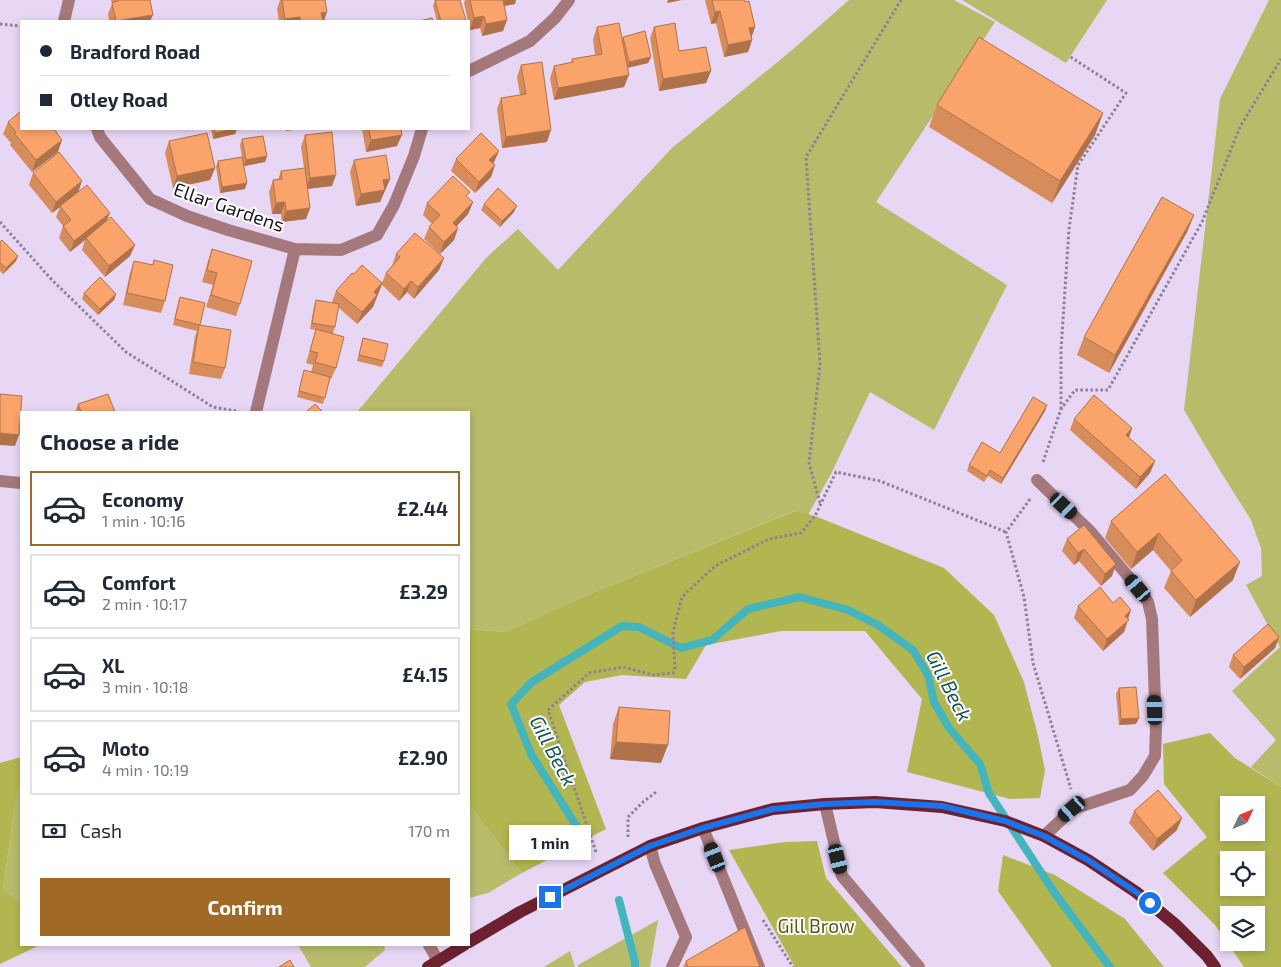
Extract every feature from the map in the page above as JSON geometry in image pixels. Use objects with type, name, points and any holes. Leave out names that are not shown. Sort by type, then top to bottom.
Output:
[{"type":"main road","points":[[470,941],[520,912],[650,846],[703,828],[773,809],[875,802],[942,806],[1005,821],[1044,836],[1088,860],[1136,892],[1176,926],[1207,956],[1214,967]]},
{"type":"main road","points":[[433,964],[462,946]]},
{"type":"street","points":[[64,20],[69,0]]},
{"type":"street","points":[[470,71],[530,41],[555,18],[569,0]]},
{"type":"street","name":"Ellar Gardens","points":[[97,130],[100,137],[150,199],[187,216],[220,228],[295,249],[341,250],[377,235],[394,205],[414,156],[422,130]]},
{"type":"street","name":"Ellar Gardens","points":[[256,411],[295,249]]},
{"type":"street","points":[[1037,480],[1091,532],[1148,602],[1152,619],[1156,728],[1154,756],[1144,776],[1130,790],[1072,809],[1044,836]]},
{"type":"street","points":[[0,481],[20,482]]},
{"type":"street","points":[[825,804],[842,876],[919,967]]},
{"type":"street","points":[[703,828],[759,967]]},
{"type":"street","points":[[650,846],[655,864],[686,937],[672,967]]},
{"type":"street","points":[[429,946],[433,964]]},
{"type":"path","points":[[820,504],[809,463],[820,364],[806,156],[901,0]]},
{"type":"path","points":[[0,24],[20,26]]},
{"type":"path","points":[[1061,409],[1061,350],[1069,229],[1078,166],[1126,93],[1069,56]]},
{"type":"path","points":[[1006,532],[1031,496],[1061,409],[1075,390],[1108,390],[1206,214],[1240,127],[1281,59]]},
{"type":"path","points":[[0,222],[52,280],[126,352],[213,408],[236,411]]},
{"type":"path","points":[[602,870],[548,710],[590,673],[623,667],[653,675],[673,673],[675,669],[673,632],[682,597],[715,566],[769,539],[801,533],[815,516],[836,472],[880,481],[1006,532]]},
{"type":"path","points":[[1006,532],[1024,597],[1032,663],[1071,787],[1072,809]]},
{"type":"path","points":[[627,858],[628,817],[656,792]]},
{"type":"green space","points":[[849,0],[954,0],[995,22],[876,202],[1007,285],[934,430],[870,392],[831,474],[808,515],[794,511],[592,593],[505,632],[470,629],[470,411],[358,411],[487,257],[518,229],[558,270],[672,148],[791,51]]},
{"type":"green space","points":[[962,0],[1107,0],[1066,63]]},
{"type":"green space","points":[[1269,0],[1281,0],[1281,787],[1251,767],[1276,740],[1232,691],[1280,647],[1246,585],[1262,576],[1261,548],[1251,520],[1184,410],[1220,99]]},
{"type":"green space","points":[[795,511],[815,516],[944,568],[994,615],[1024,682],[1045,770],[1040,798],[1010,799],[907,772],[922,699],[865,631],[781,631],[706,645],[686,679],[622,675],[585,682],[559,705],[606,829],[522,873],[470,806],[470,629],[505,632],[592,593]]},
{"type":"green space","points":[[1210,733],[1235,758],[1281,787],[1281,967],[1244,967],[1233,951],[1265,951],[1265,906],[1220,906],[1220,932],[1163,873],[1207,837],[1164,784],[1163,744]]},
{"type":"green space","points":[[20,757],[20,786],[15,804],[3,889],[20,903],[20,946],[38,946],[0,964],[0,763]]},
{"type":"green space","points":[[20,786],[20,903],[3,889],[15,804]]},
{"type":"green space","points":[[470,806],[522,873],[488,893],[470,898]]},
{"type":"green space","name":"Gill Brow","points":[[817,841],[826,878],[902,967],[795,967],[729,850],[785,842]]},
{"type":"green space","points":[[1003,855],[1055,875],[1125,919],[1164,967],[1052,967],[998,891]]},
{"type":"green space","points":[[658,920],[650,967],[578,967],[578,965]]},
{"type":"green space","points":[[299,946],[384,946],[385,950],[365,967],[311,967]]},
{"type":"green space","points":[[570,951],[575,967],[544,967]]},
{"type":"building","points":[[150,0],[153,15],[116,20],[112,3],[118,1]]},
{"type":"building","points":[[282,0],[325,0],[327,12],[321,13],[323,20],[301,20],[300,17],[285,19]]},
{"type":"building","points":[[435,0],[460,0],[466,20],[441,20]]},
{"type":"building","points":[[470,0],[503,0],[507,20],[486,24],[484,16],[474,18]]},
{"type":"building","points":[[712,0],[749,1],[755,27],[749,28],[752,40],[728,45],[720,11],[715,12]]},
{"type":"building","points":[[619,23],[629,75],[558,88],[554,66],[573,62],[572,59],[602,54],[597,27]]},
{"type":"building","points":[[675,23],[679,51],[706,47],[711,71],[663,79],[654,27]]},
{"type":"building","points":[[645,31],[651,57],[629,62],[623,37]]},
{"type":"building","points":[[979,37],[1103,113],[1060,181],[937,105]]},
{"type":"building","points":[[542,62],[551,130],[506,137],[501,98],[526,94],[521,65]]},
{"type":"building","points":[[20,112],[20,130],[55,130],[62,140],[36,160],[14,133],[16,132],[8,122]]},
{"type":"building","points":[[214,130],[229,130],[215,133]]},
{"type":"building","points":[[369,130],[401,130],[402,135],[371,140]]},
{"type":"building","points":[[332,132],[336,175],[310,178],[305,135]]},
{"type":"building","points":[[207,133],[215,168],[177,176],[169,141]]},
{"type":"building","points":[[481,133],[499,151],[489,160],[495,165],[479,182],[456,159]]},
{"type":"building","points":[[263,136],[267,156],[246,160],[242,139]]},
{"type":"building","points":[[59,152],[82,181],[56,202],[33,173]]},
{"type":"building","points":[[386,155],[390,179],[383,180],[385,190],[361,194],[354,160]]},
{"type":"building","points":[[242,157],[247,183],[222,187],[218,161]]},
{"type":"building","points":[[305,168],[310,208],[286,211],[285,202],[276,203],[273,180],[282,179],[281,171]]},
{"type":"building","points":[[453,176],[470,192],[466,196],[473,202],[453,223],[458,228],[444,242],[429,227],[440,215],[427,203]]},
{"type":"building","points":[[87,185],[110,213],[74,241],[63,226],[71,220],[60,206]]},
{"type":"building","points":[[498,188],[517,206],[502,221],[484,204]]},
{"type":"building","points":[[1162,197],[1194,215],[1115,355],[1084,337]]},
{"type":"building","points":[[111,217],[135,245],[109,266],[86,238]]},
{"type":"building","points":[[415,233],[444,258],[418,287],[411,281],[404,289],[386,273],[400,257],[396,254]]},
{"type":"building","points":[[2,240],[18,256],[6,268],[0,263],[0,242]]},
{"type":"building","points":[[212,249],[252,261],[240,304],[211,295],[217,273],[207,270]]},
{"type":"building","points":[[154,260],[173,265],[165,301],[127,293],[134,261],[153,265]]},
{"type":"building","points":[[362,265],[382,283],[374,292],[377,295],[362,312],[336,291]]},
{"type":"building","points":[[100,277],[116,294],[100,309],[84,293]]},
{"type":"building","points":[[180,297],[205,303],[200,325],[175,319]]},
{"type":"building","points":[[316,300],[339,304],[335,327],[312,323]]},
{"type":"building","points":[[199,325],[231,330],[225,368],[193,362]]},
{"type":"building","points":[[316,329],[344,337],[336,368],[315,362],[318,353],[310,351]]},
{"type":"building","points":[[363,338],[388,344],[384,361],[359,355]]},
{"type":"building","points":[[304,370],[330,377],[325,398],[299,391]]},
{"type":"building","points":[[0,394],[22,396],[19,435],[0,433]]},
{"type":"building","points":[[108,394],[115,411],[81,411],[78,404]]},
{"type":"building","points":[[1094,395],[1132,428],[1126,435],[1155,461],[1140,477],[1074,419]]},
{"type":"building","points":[[1033,397],[1047,405],[1003,478],[990,470],[987,476],[969,465],[982,442],[1000,453]]},
{"type":"building","points":[[315,404],[322,411],[307,411]]},
{"type":"building","points":[[1165,474],[1240,562],[1196,600],[1171,571],[1182,560],[1159,533],[1137,552],[1111,521]]},
{"type":"building","points":[[1084,525],[1116,564],[1105,574],[1084,549],[1078,553],[1067,539]]},
{"type":"building","points":[[1100,587],[1113,603],[1120,597],[1131,610],[1125,616],[1129,620],[1107,639],[1078,606]]},
{"type":"building","points":[[1268,624],[1279,637],[1244,667],[1233,655]]},
{"type":"building","points":[[1136,687],[1139,718],[1121,719],[1119,688]]},
{"type":"building","points":[[619,707],[670,711],[668,745],[616,742]]},
{"type":"building","points":[[1158,790],[1182,818],[1157,839],[1134,811]]},
{"type":"building","points":[[745,927],[760,967],[688,967],[686,961]]},
{"type":"building","points":[[290,960],[294,967],[279,967]]},
{"type":"waterway","name":"Gill Beck","points":[[582,835],[531,754],[511,704],[532,682],[622,626],[639,627],[681,648],[712,640],[748,609],[800,597],[848,610],[878,625],[913,650],[928,675],[934,702],[949,728],[980,764],[989,793],[1056,895],[1110,967]]},
{"type":"waterway","name":"Gill Beck","points":[[619,900],[635,967]]},
{"type":"route","points":[[550,897],[650,846],[703,828],[773,809],[875,802],[942,806],[1005,821],[1044,836],[1088,860],[1150,903]]}]
